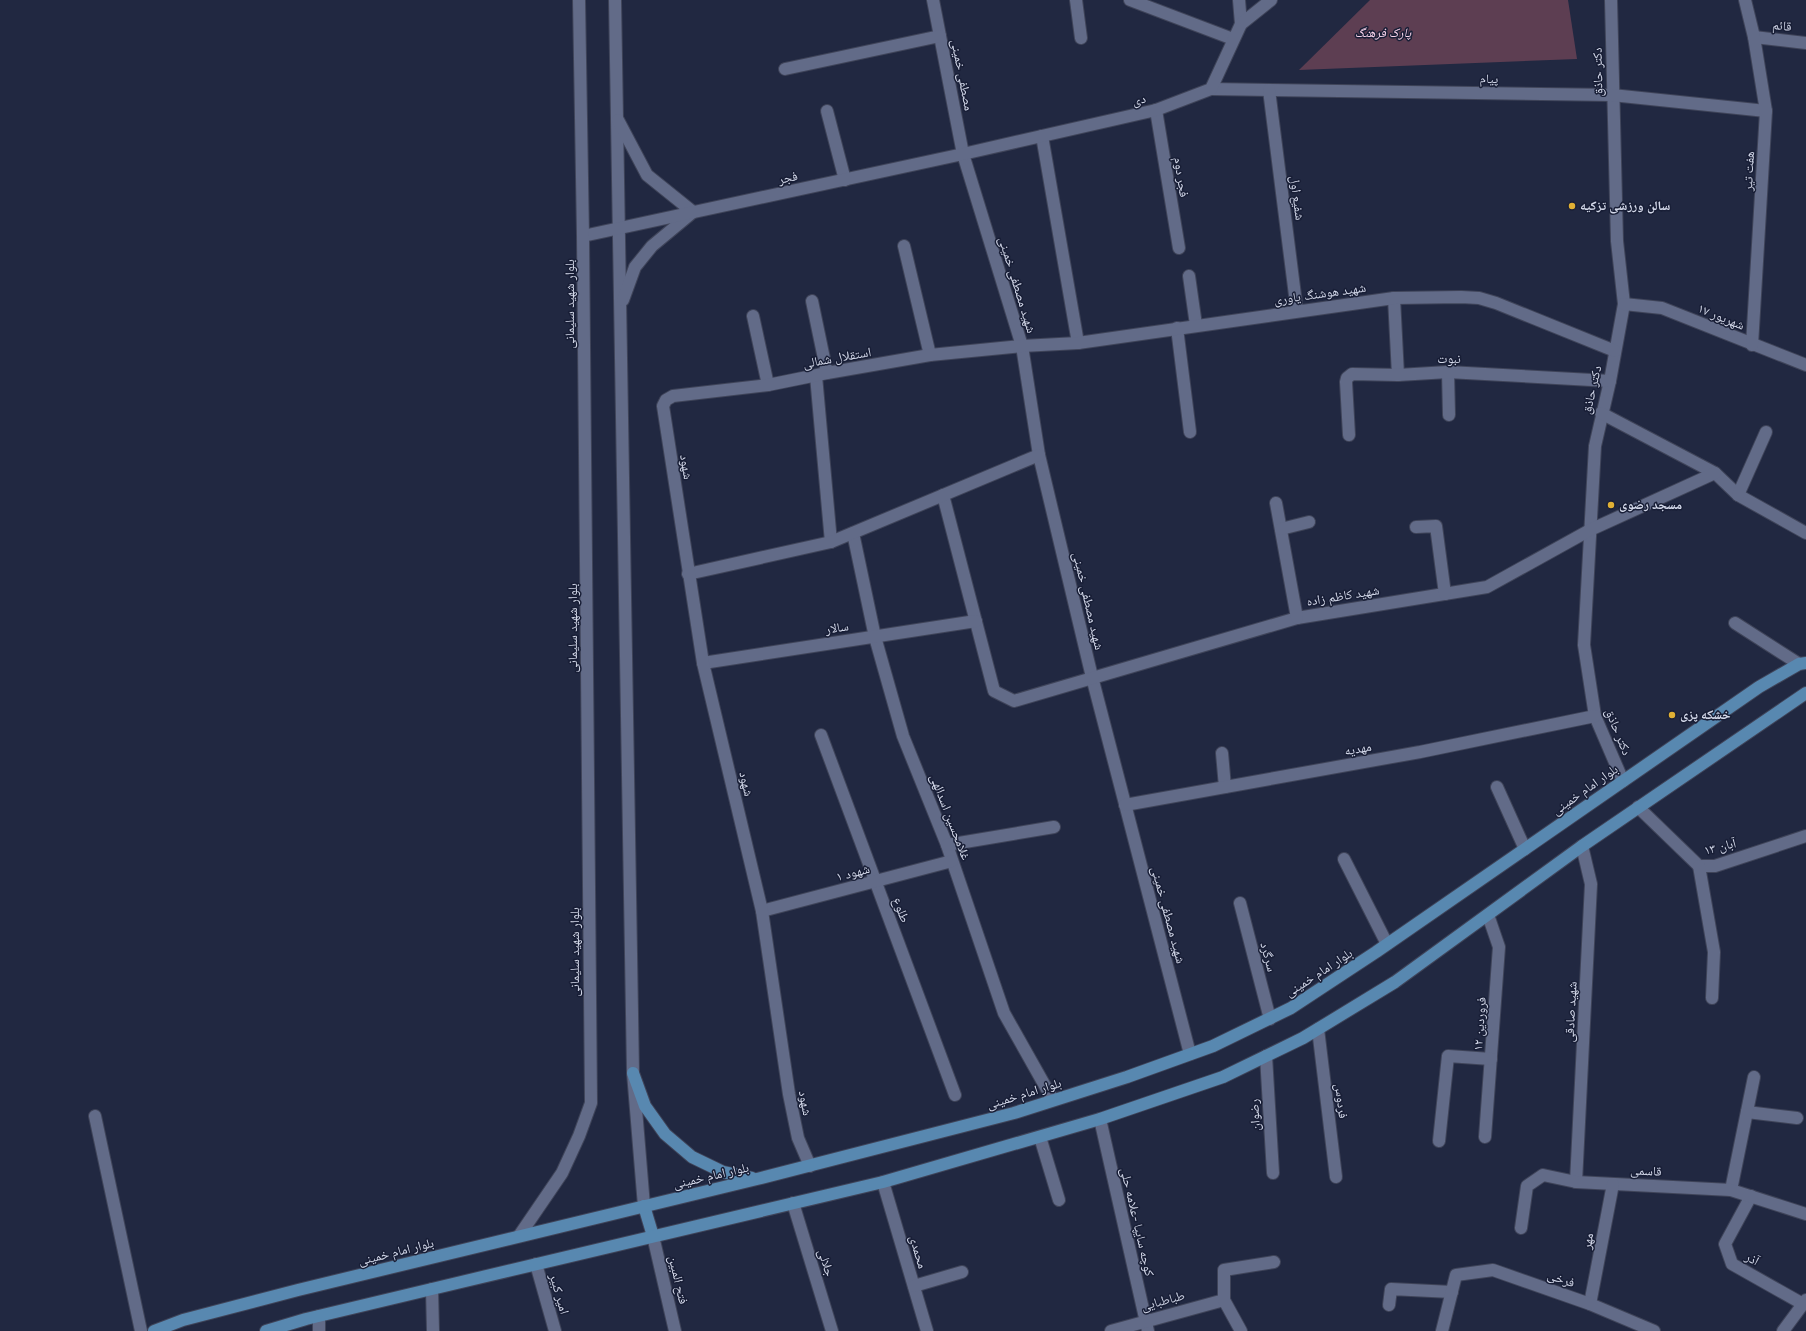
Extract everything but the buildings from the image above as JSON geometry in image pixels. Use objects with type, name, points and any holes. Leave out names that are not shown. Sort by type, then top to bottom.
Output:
[{"type":"main road","name":"بلوار امام خمینی","points":[[154,1331],[184,1320],[298,1290],[810,1166],[1014,1112],[1213,1046],[1291,1008],[1387,944],[1759,687],[1803,663]]},
{"type":"main road","points":[[266,1331],[318,1316],[883,1182],[1100,1119],[1223,1077],[1303,1038],[1395,982],[1582,846],[1806,693]]},
{"type":"main road","points":[[633,1073],[645,1106],[665,1134],[686,1153],[723,1172],[757,1179]]},
{"type":"main road","points":[[644,1206],[653,1236]]},
{"type":"street","name":"بلوار شهید سلیمانی","points":[[519,1236],[562,1173],[579,1136],[591,1103],[583,236],[579,0]]},
{"type":"street","points":[[615,0],[633,1073],[644,1206]]},
{"type":"street","name":"مصطفی خمینی","points":[[933,0],[963,154]]},
{"type":"street","points":[[1076,0],[1081,38]]},
{"type":"street","points":[[1130,0],[1232,39]]},
{"type":"street","points":[[1239,0],[1241,24]]},
{"type":"street","points":[[1210,88],[1232,39],[1241,24],[1271,0]]},
{"type":"street","name":"دکتر حاذق","points":[[1611,0],[1612,95],[1617,241],[1624,304],[1610,381],[1601,413],[1595,446],[1584,645],[1595,716],[1623,781]]},
{"type":"street","name":"هفت تیر","points":[[1745,0],[1754,37],[1766,111],[1752,345]]},
{"type":"street","points":[[785,69],[940,36]]},
{"type":"street","name":"قائم","points":[[1754,37],[1806,43]]},
{"type":"street","name":"پیام","points":[[1210,88],[1612,95],[1766,111]]},
{"type":"street","name":"دی","points":[[963,154],[1156,110],[1210,88]]},
{"type":"street","name":"شفیع اول","points":[[1269,90],[1296,311]]},
{"type":"street","name":"فجر دوم","points":[[1156,110],[1179,248]]},
{"type":"street","points":[[827,111],[845,180]]},
{"type":"street","points":[[617,117],[647,174],[692,212],[652,246],[634,267],[620,309]]},
{"type":"street","points":[[1042,136],[1078,343]]},
{"type":"street","name":"فجر","points":[[583,236],[963,154]]},
{"type":"street","name":"شهید مصطفی خمینی","points":[[963,154],[1022,346],[1039,455],[1092,677],[1190,1054]]},
{"type":"street","points":[[904,246],[930,355]]},
{"type":"street","points":[[1188,276],[1196,325]]},
{"type":"street","name":"شهید هوشنگ یاوری","points":[[1022,346],[1078,343],[1394,298],[1461,297],[1479,298],[1496,303],[1615,351]]},
{"type":"street","points":[[1394,298],[1398,374]]},
{"type":"street","points":[[812,301],[822,374],[832,542]]},
{"type":"street","name":"۱۷ شهریور","points":[[1624,304],[1662,308],[1752,345],[1806,365]]},
{"type":"street","points":[[753,316],[768,385]]},
{"type":"street","points":[[1177,328],[1190,432]]},
{"type":"street","name":"استقلال شمالی","points":[[663,406],[666,400],[673,396],[768,385],[930,355],[1022,346]]},
{"type":"street","points":[[1448,372],[1449,415]]},
{"type":"street","name":"نبوت","points":[[1349,436],[1347,378],[1352,374],[1448,372],[1610,381]]},
{"type":"street","name":"شهود","points":[[663,406],[703,664],[762,911],[789,1094],[798,1138],[810,1166]]},
{"type":"street","points":[[1601,413],[1715,473],[1738,495],[1806,533]]},
{"type":"street","points":[[1738,495],[1766,432]]},
{"type":"street","points":[[688,574],[832,542],[1039,455]]},
{"type":"street","points":[[1590,530],[1715,473]]},
{"type":"street","name":"شهید کاظم زاده","points":[[943,495],[994,691],[1014,701],[1296,618],[1487,587],[1590,530]]},
{"type":"street","points":[[1276,503],[1296,618]]},
{"type":"street","points":[[1281,529],[1309,522]]},
{"type":"street","points":[[1416,527],[1436,526],[1445,594]]},
{"type":"street","name":"غلامحسین اسدالهی","points":[[853,533],[875,637],[903,736],[947,845],[1004,1013],[1053,1100]]},
{"type":"street","name":"سالار","points":[[703,664],[976,621]]},
{"type":"street","points":[[1735,623],[1803,663]]},
{"type":"street","name":"مهدیه","points":[[1125,806],[1420,752],[1595,716]]},
{"type":"street","name":"طلوع","points":[[821,735],[955,1095]]},
{"type":"street","points":[[1222,753],[1225,787]]},
{"type":"street","points":[[1497,787],[1525,849]]},
{"type":"street","name":"۱۳ آبان","points":[[1638,807],[1699,866],[1715,866],[1806,836]]},
{"type":"street","points":[[947,845],[1054,827]]},
{"type":"street","name":"شهید صادقی","points":[[1576,1182],[1591,884],[1582,846]]},
{"type":"street","points":[[1344,859],[1387,944]]},
{"type":"street","name":"شهود ۱","points":[[762,911],[952,861]]},
{"type":"street","points":[[1699,866],[1714,952],[1712,998]]},
{"type":"street","name":"سرگرد","points":[[1240,903],[1270,1019]]},
{"type":"street","name":"۱۲ فروردین","points":[[1485,1137],[1499,947],[1488,915]]},
{"type":"street","name":"فردوس","points":[[1318,1029],[1336,1177]]},
{"type":"street","name":"رضوان","points":[[1266,1056],[1273,1173]]},
{"type":"street","points":[[1439,1141],[1448,1056],[1491,1059]]},
{"type":"street","points":[[1731,1190],[1754,1077]]},
{"type":"street","points":[[1747,1112],[1797,1118]]},
{"type":"street","points":[[95,1116],[141,1331]]},
{"type":"street","name":"کوچه سایپا -علامه حلی","points":[[1100,1119],[1147,1326]]},
{"type":"street","points":[[1040,1136],[1059,1200]]},
{"type":"street","name":"قاسمی","points":[[1521,1228],[1527,1186],[1543,1175],[1576,1182],[1731,1190],[1806,1214]]},
{"type":"street","name":"محمدی","points":[[883,1182],[927,1331]]},
{"type":"street","name":"مهر","points":[[1590,1304],[1613,1184]]},
{"type":"street","name":"آذر","points":[[1750,1196],[1725,1244],[1732,1264],[1805,1302]]},
{"type":"street","name":"جلالی","points":[[793,1203],[832,1331]]},
{"type":"street","name":"فتح المبین","points":[[653,1236],[675,1331]]},
{"type":"street","points":[[1242,1331],[1224,1300],[1224,1270],[1274,1262]]},
{"type":"street","name":"امیر کبیر","points":[[536,1264],[555,1331]]},
{"type":"street","name":"فرخی","points":[[1452,1292],[1456,1275],[1493,1270],[1590,1304],[1654,1331]]},
{"type":"street","points":[[914,1286],[962,1272]]},
{"type":"street","points":[[432,1289],[433,1331]]},
{"type":"street","points":[[1389,1305],[1390,1289],[1452,1292],[1442,1331]]},
{"type":"street","name":"طباطبایی","points":[[1111,1331],[1147,1326],[1224,1300]]},
{"type":"street","points":[[1784,1331],[1805,1302]]},
{"type":"street","points":[[318,1316],[319,1331]]},
{"type":"green space","name":"پارک فرهنگ","points":[[1370,0],[1568,0],[1577,59],[1299,70]]},
{"type":"place","name":"سالن ورزشی تزکیه","points":[[1572,206]]},
{"type":"place","name":"مسجد رضوی","points":[[1611,505]]},
{"type":"place","name":"خشکه پزی","points":[[1672,715]]}]
